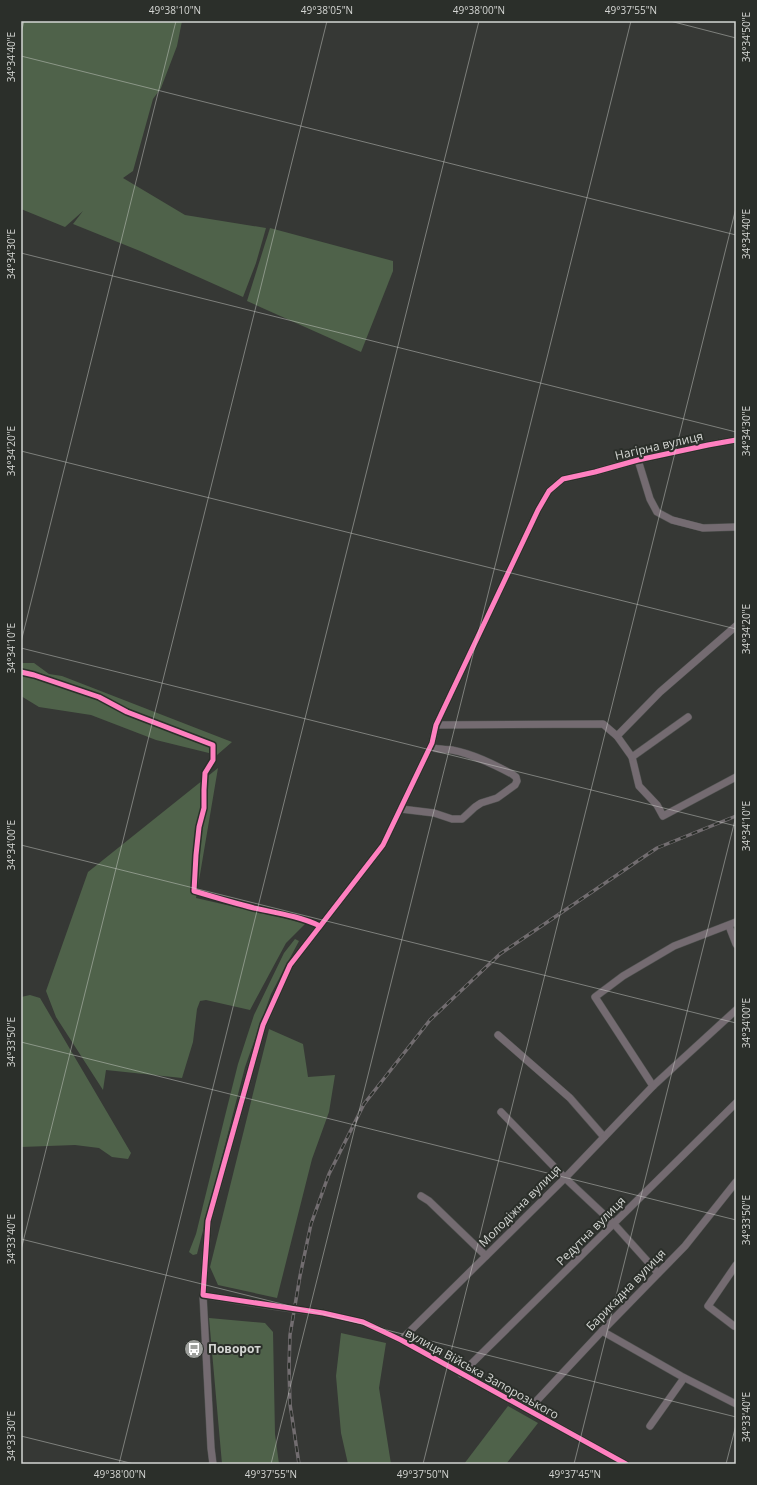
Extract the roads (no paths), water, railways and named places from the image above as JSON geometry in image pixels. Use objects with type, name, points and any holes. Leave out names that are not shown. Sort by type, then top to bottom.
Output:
[{"type":"street","name":"Нагірна вулиця","points":[[436,725],[538,510],[549,491],[563,479],[638,460],[736,440]]},
{"type":"street","points":[[638,460],[650,499],[657,512],[672,520],[703,528],[736,527]]},
{"type":"street","points":[[616,736],[660,692],[736,626]]},
{"type":"street","points":[[632,757],[688,717]]},
{"type":"street","points":[[213,1464],[203,1295],[208,1221],[264,1025],[290,965],[383,845],[431,747],[436,725],[603,724],[616,736],[632,757],[639,786],[657,805],[663,816],[736,777]]},
{"type":"street","points":[[401,809],[434,813],[452,819],[462,819],[481,803],[497,798],[515,785],[517,781],[516,777],[512,774],[473,756],[452,750],[436,750],[431,747]]},
{"type":"street","points":[[653,1086],[595,997],[623,976],[674,946],[733,924],[736,944]]},
{"type":"street","name":"Молодіжна вулиця","points":[[401,1340],[565,1178],[653,1086],[736,1010]]},
{"type":"street","points":[[498,1035],[570,1098],[604,1137]]},
{"type":"street","name":"Редутна вулиця","points":[[462,1374],[736,1103]]},
{"type":"street","points":[[501,1112],[565,1178],[614,1224],[658,1273]]},
{"type":"street","name":"Барикадна вулиця","points":[[528,1410],[685,1246],[736,1182]]},
{"type":"street","points":[[421,1196],[429,1201],[486,1256]]},
{"type":"street","points":[[734,1326],[708,1306],[736,1265]]},
{"type":"street","name":"вулиця Війська Запорозького","points":[[203,1295],[323,1313],[363,1322],[401,1340],[626,1464]]},
{"type":"street","points":[[602,1331],[684,1378],[736,1404]]},
{"type":"street","points":[[650,1426],[684,1378]]},
{"type":"railway","points":[[299,1464],[290,1404],[289,1367],[290,1335],[300,1276],[311,1224],[329,1174],[364,1104],[430,1020],[500,954],[657,848],[736,816]]},
{"type":"place","name":"Поворот","points":[[194,1349]]}]
